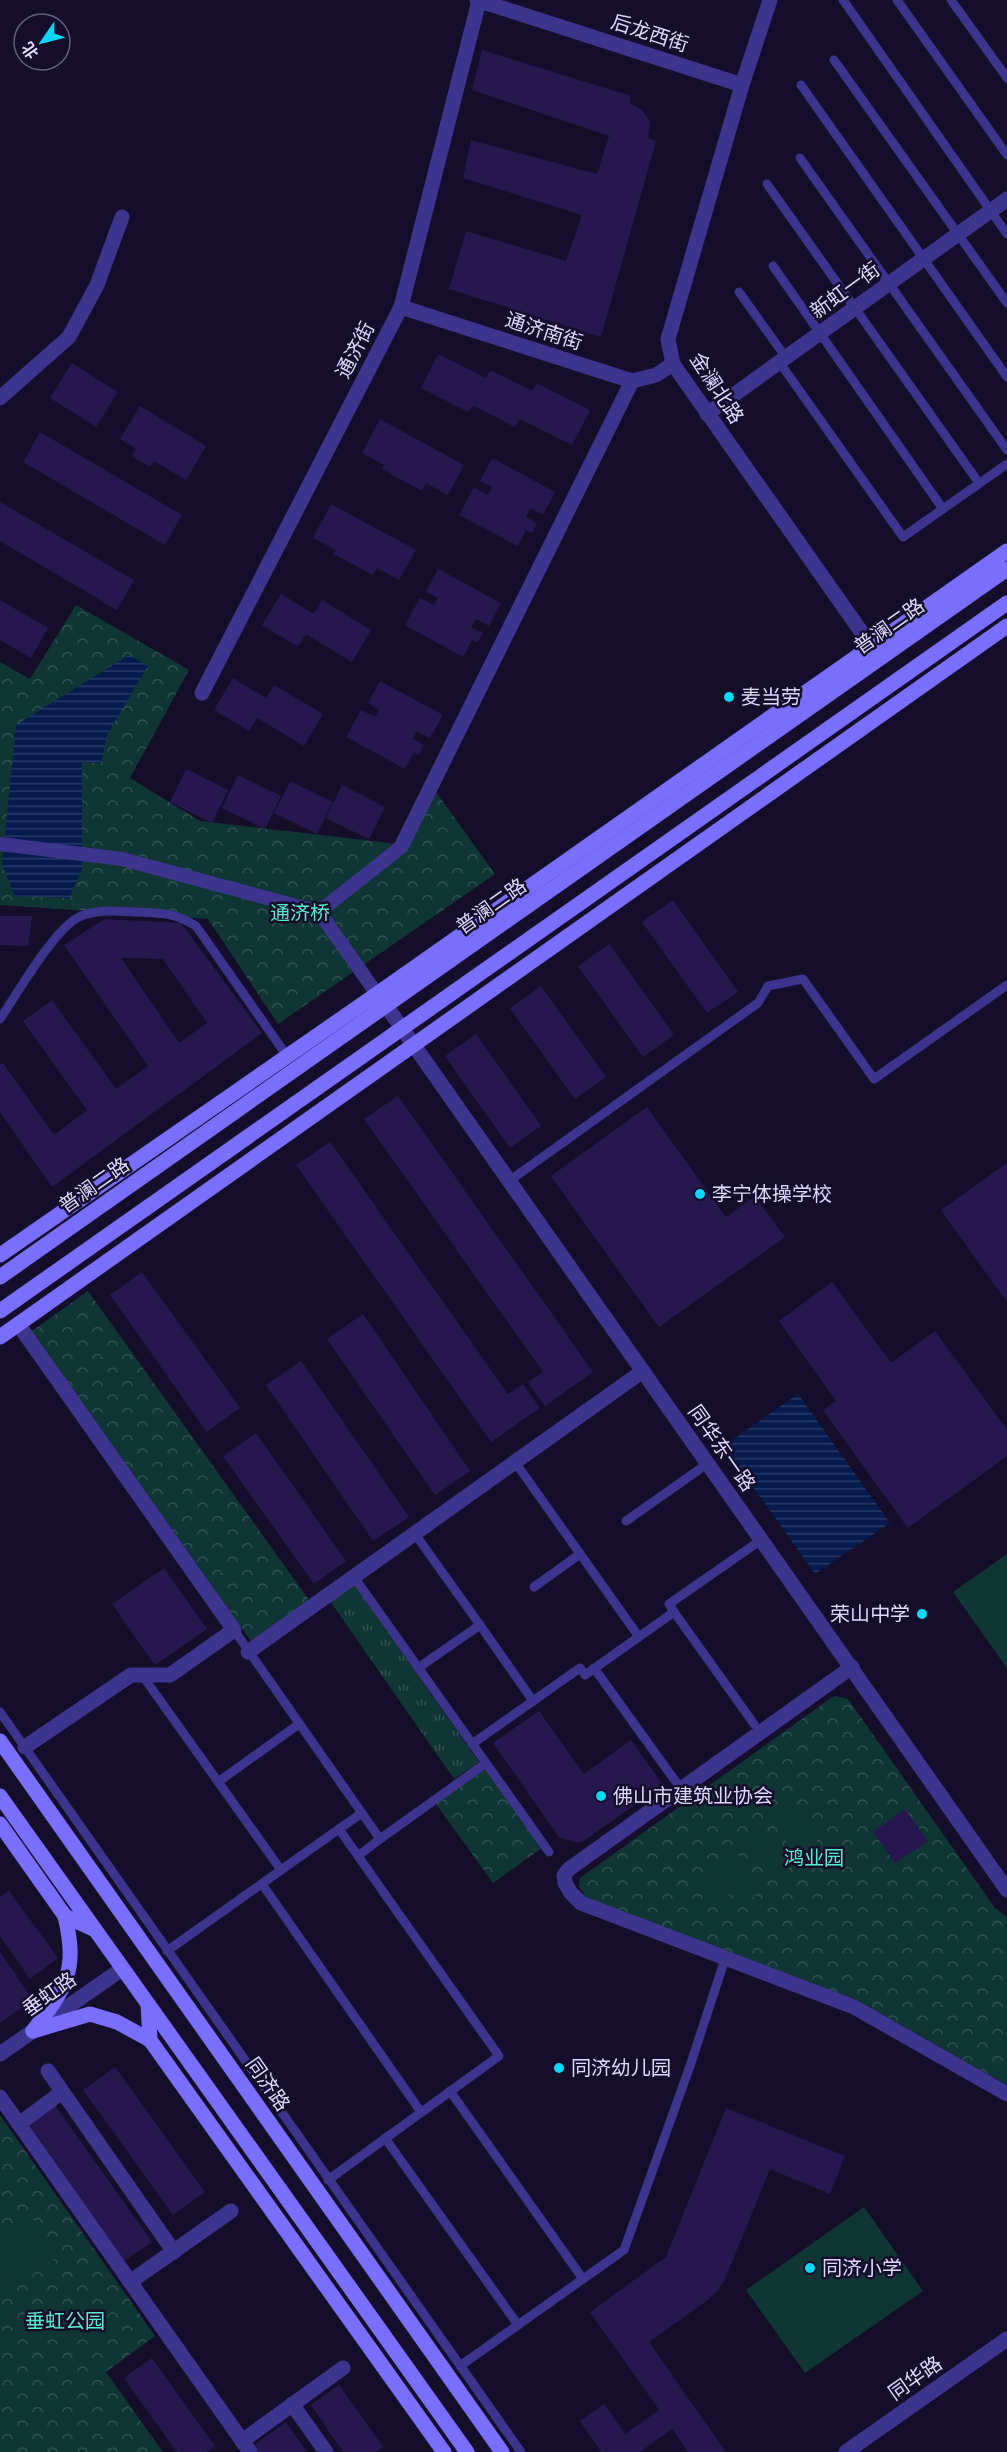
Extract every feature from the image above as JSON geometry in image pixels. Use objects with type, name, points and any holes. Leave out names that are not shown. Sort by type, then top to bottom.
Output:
[{"type":"main road","points":[[876,652],[1007,551]]},
{"type":"main road","name":"普澜二路","points":[[0,1277],[382,1000],[876,652],[1007,569]]},
{"type":"main road","points":[[0,1311],[1007,603]]},
{"type":"main road","points":[[0,1337],[1006,630]]},
{"type":"main road","points":[[0,1255],[286,1056],[382,1000]]},
{"type":"main road","name":"同济路","points":[[0,1741],[502,2452]]},
{"type":"main road","points":[[0,1796],[466,2452]]},
{"type":"main road","points":[[0,1824],[65,1916],[71,1942],[68,1980],[33,2031]]},
{"type":"main road","points":[[65,1916],[95,1930]]},
{"type":"main road","points":[[148,2004],[150,2040]]},
{"type":"main road","points":[[33,2031],[90,2014],[117,2022],[150,2040],[444,2452]]},
{"type":"street","name":"后龙西街","points":[[478,0],[742,85]]},
{"type":"street","name":"通济街","points":[[202,693],[401,307],[478,0]]},
{"type":"street","name":"金澜北路","points":[[770,0],[742,85],[668,339],[673,364],[876,652]]},
{"type":"street","name":"新虹一街","points":[[707,414],[1007,199]]},
{"type":"street","points":[[0,398],[69,337],[97,285],[122,217]]},
{"type":"street","name":"通济南街","points":[[401,307],[632,381]]},
{"type":"street","points":[[319,912],[401,847],[632,381],[656,375],[673,364]]},
{"type":"street","points":[[993,614],[1006,630]]},
{"type":"street","points":[[0,844],[122,858],[319,912],[382,1000]]},
{"type":"street","name":"同华东一路","points":[[382,1000],[1007,1890]]},
{"type":"street","points":[[18,1324],[234,1630],[170,1675],[131,1675],[25,1747]]},
{"type":"street","points":[[248,1652],[643,1371]]},
{"type":"street","points":[[852,1667],[569,1869],[564,1875],[565,1883],[581,1904],[854,2007],[1007,2094]]},
{"type":"street","name":"垂虹路","points":[[0,2054],[122,1969]]},
{"type":"street","points":[[48,2071],[174,2252]]},
{"type":"street","points":[[19,2124],[62,2092]]},
{"type":"street","points":[[0,2097],[246,2446],[292,2404],[343,2368]]},
{"type":"street","points":[[130,2282],[231,2211]]},
{"type":"street","name":"同华路","points":[[846,2452],[1007,2339]]},
{"type":"street","points":[[292,2404],[326,2452]]},
{"type":"lane","points":[[843,0],[1007,234]]},
{"type":"lane","points":[[897,0],[1007,155]]},
{"type":"lane","points":[[951,0],[1007,78]]},
{"type":"lane","points":[[834,60],[1007,303]]},
{"type":"lane","points":[[801,85],[1007,378]]},
{"type":"lane","points":[[800,158],[1007,450]]},
{"type":"lane","points":[[767,184],[978,483]]},
{"type":"lane","points":[[773,266],[943,509]]},
{"type":"lane","points":[[739,292],[783,361],[903,537],[1007,464]]},
{"type":"lane","points":[[0,1019],[60,932],[79,917],[107,910],[179,915],[196,926],[286,1056]]},
{"type":"lane","points":[[509,1181],[758,1003],[768,986],[803,979],[874,1079],[1007,985]]},
{"type":"lane","points":[[516,1462],[639,1637]]},
{"type":"lane","points":[[626,1521],[707,1464]]},
{"type":"lane","points":[[415,1534],[532,1701]]},
{"type":"lane","points":[[754,1724],[669,1604],[761,1540]]},
{"type":"lane","points":[[534,1587],[580,1554]]},
{"type":"lane","points":[[354,1577],[549,1852]]},
{"type":"lane","points":[[472,1744],[580,1668],[585,1675],[674,1612]]},
{"type":"lane","points":[[418,1668],[480,1625]]},
{"type":"lane","points":[[234,1630],[380,1839]]},
{"type":"lane","points":[[594,1668],[681,1789]]},
{"type":"lane","points":[[142,1675],[281,1870]]},
{"type":"lane","points":[[0,1712],[521,2452]]},
{"type":"lane","points":[[218,1782],[299,1724]]},
{"type":"lane","points":[[357,1856],[486,1763]]},
{"type":"lane","points":[[167,1951],[362,1813]]},
{"type":"lane","points":[[328,2180],[499,2056],[339,1829]]},
{"type":"lane","points":[[262,1884],[421,2112]]},
{"type":"lane","points":[[108,1893],[130,1898]]},
{"type":"lane","points":[[460,2366],[624,2250],[690,2066],[725,1959]]},
{"type":"lane","points":[[173,1987],[200,1996]]},
{"type":"lane","points":[[450,2091],[583,2279]]},
{"type":"lane","points":[[385,2138],[518,2325]]},
{"type":"green space","name":"通济桥","points":[[76,605],[189,670],[130,778],[200,821],[407,845],[436,792],[495,874],[278,1024],[208,919],[0,905],[0,662],[30,679]]},
{"type":"green space","points":[[88,1291],[309,1600],[251,1641],[32,1331]]},
{"type":"green space","points":[[1007,1554],[1007,1668],[953,1592]]},
{"type":"green space","points":[[354,1584],[479,1762],[454,1779],[330,1601]]},
{"type":"green space","name":"鸿业园","points":[[834,1696],[848,1699],[995,1908],[1007,1917],[1007,2085],[857,2000],[620,1913],[586,1897],[579,1887],[580,1878]]},
{"type":"green space","points":[[485,1768],[543,1847],[493,1883],[436,1804]]},
{"type":"green space","points":[[789,1807],[819,1843],[800,1858],[771,1822]]},
{"type":"green space","points":[[763,1826],[794,1864],[773,1881],[743,1843]]},
{"type":"green space","points":[[735,1852],[765,1887],[745,1904],[715,1868]]},
{"type":"green space","points":[[709,1872],[740,1908],[727,1918],[698,1882]]},
{"type":"green space","name":"垂虹公园","points":[[0,2115],[155,2336],[106,2372],[163,2452],[0,2452]]},
{"type":"green space","points":[[864,2207],[923,2291],[805,2373],[746,2290]]},
{"type":"green space","points":[[32,2218],[59,2255],[9,2291],[0,2279],[0,2241]]},
{"type":"water","points":[[129,655],[148,666],[107,735],[101,763],[82,762],[82,869],[69,898],[15,896],[2,865],[16,725]]},
{"type":"water","points":[[798,1394],[890,1523],[815,1574],[724,1446]]},
{"type":"building","points":[[482,50],[631,96],[630,103],[642,110],[650,122],[648,138],[656,141],[601,337],[449,289],[466,231],[566,261],[582,215],[463,178],[471,140],[597,174],[609,136],[472,90]]},
{"type":"building","points":[[438,354],[486,378],[490,370],[532,391],[537,383],[590,410],[572,445],[520,419],[515,427],[474,406],[468,412],[421,388]]},
{"type":"building","points":[[72,363],[118,392],[96,427],[50,398]]},
{"type":"building","points":[[140,406],[206,446],[186,480],[154,461],[150,467],[132,456],[136,449],[120,439]]},
{"type":"building","points":[[380,419],[464,465],[448,495],[426,483],[422,491],[382,469],[384,465],[362,453]]},
{"type":"building","points":[[40,432],[182,515],[165,545],[23,462]]},
{"type":"building","points":[[492,458],[555,492],[543,515],[530,508],[526,517],[537,523],[532,533],[526,530],[518,546],[459,515],[474,487],[488,495],[492,487],[480,481]]},
{"type":"building","points":[[0,502],[134,580],[117,610],[0,541]]},
{"type":"building","points":[[331,504],[416,550],[399,580],[377,568],[373,575],[333,554],[336,550],[313,538]]},
{"type":"building","points":[[438,569],[501,603],[489,626],[476,619],[471,627],[483,633],[477,643],[472,640],[463,657],[405,625],[420,598],[434,605],[438,598],[426,592]]},
{"type":"building","points":[[281,594],[314,614],[322,600],[371,630],[352,662],[306,634],[298,647],[262,625]]},
{"type":"building","points":[[0,600],[48,628],[31,658],[0,640]]},
{"type":"building","points":[[233,678],[266,698],[274,685],[323,714],[304,746],[257,718],[249,731],[214,710]]},
{"type":"building","points":[[380,681],[443,715],[430,738],[417,731],[413,739],[424,745],[419,755],[414,752],[405,769],[346,737],[361,710],[375,717],[379,710],[368,703]]},
{"type":"building","points":[[186,769],[228,790],[212,823],[170,802]]},
{"type":"building","points":[[238,775],[281,796],[265,829],[222,808]]},
{"type":"building","points":[[290,781],[333,802],[317,834],[274,813]]},
{"type":"building","points":[[342,785],[385,807],[369,839],[326,818]]},
{"type":"building","points":[[673,900],[738,992],[707,1013],[642,922]]},
{"type":"building","points":[[0,916],[32,916],[28,946],[0,945]]},
{"type":"building","points":[[105,919],[181,923],[262,1033],[52,1187],[0,1112],[0,1065],[3,1063],[54,1135],[87,1110],[23,1021],[52,1000],[116,1089],[148,1066],[64,945]],"holes":[[[121,958],[163,959],[207,1023],[179,1043]]]},
{"type":"building","points":[[609,944],[674,1035],[643,1057],[578,966]]},
{"type":"building","points":[[541,986],[606,1077],[575,1099],[510,1008]]},
{"type":"building","points":[[476,1034],[541,1126],[510,1148],[445,1056]]},
{"type":"building","points":[[398,1096],[593,1372],[545,1406],[528,1382],[543,1372],[364,1119]]},
{"type":"building","points":[[647,1107],[726,1217],[755,1196],[785,1237],[659,1327],[551,1176]]},
{"type":"building","points":[[330,1142],[508,1394],[523,1384],[540,1408],[491,1442],[296,1165]]},
{"type":"building","points":[[1007,1163],[1007,1302],[941,1210]]},
{"type":"building","points":[[142,1272],[240,1408],[207,1432],[110,1295]]},
{"type":"building","points":[[832,1282],[891,1363],[935,1331],[1007,1430],[1007,1456],[908,1528],[823,1410],[836,1401],[779,1321]]},
{"type":"building","points":[[363,1314],[470,1471],[435,1495],[327,1339]]},
{"type":"building","points":[[301,1361],[409,1517],[373,1541],[266,1385]]},
{"type":"building","points":[[256,1433],[346,1561],[314,1584],[223,1456]]},
{"type":"building","points":[[164,1568],[207,1629],[155,1665],[112,1604]]},
{"type":"building","points":[[539,1711],[584,1774],[631,1740],[663,1785],[585,1840],[577,1843],[559,1837],[493,1743]]},
{"type":"building","points":[[905,1809],[928,1841],[895,1863],[873,1832]]},
{"type":"building","points":[[9,1891],[58,1958],[30,1979],[0,1936],[0,1897]]},
{"type":"building","points":[[0,1952],[33,2000],[0,2023]]},
{"type":"building","points":[[115,2067],[205,2192],[173,2215],[83,2090]]},
{"type":"building","points":[[55,2105],[152,2242],[124,2261],[29,2124]]},
{"type":"building","points":[[726,2108],[845,2156],[830,2194],[770,2169],[725,2279],[718,2290],[649,2342],[726,2452],[688,2452],[672,2429],[640,2452],[601,2452],[580,2421],[604,2404],[625,2434],[659,2410],[590,2312],[666,2257]]},
{"type":"building","points":[[152,2358],[215,2446],[206,2452],[177,2452],[124,2378]]},
{"type":"building","points":[[339,2385],[383,2447],[376,2452],[343,2452],[311,2405]]},
{"type":"building","points":[[286,2422],[307,2452],[259,2452],[254,2445]]},
{"type":"place","name":"麦当劳","points":[[729,697]]},
{"type":"place","name":"李宁体操学校","points":[[700,1194]]},
{"type":"place","name":"荣山中学","points":[[922,1614]]},
{"type":"place","name":"佛山市建筑业协会","points":[[601,1796]]},
{"type":"place","name":"同济幼儿园","points":[[559,2068]]},
{"type":"place","name":"同济小学","points":[[810,2268]]}]
